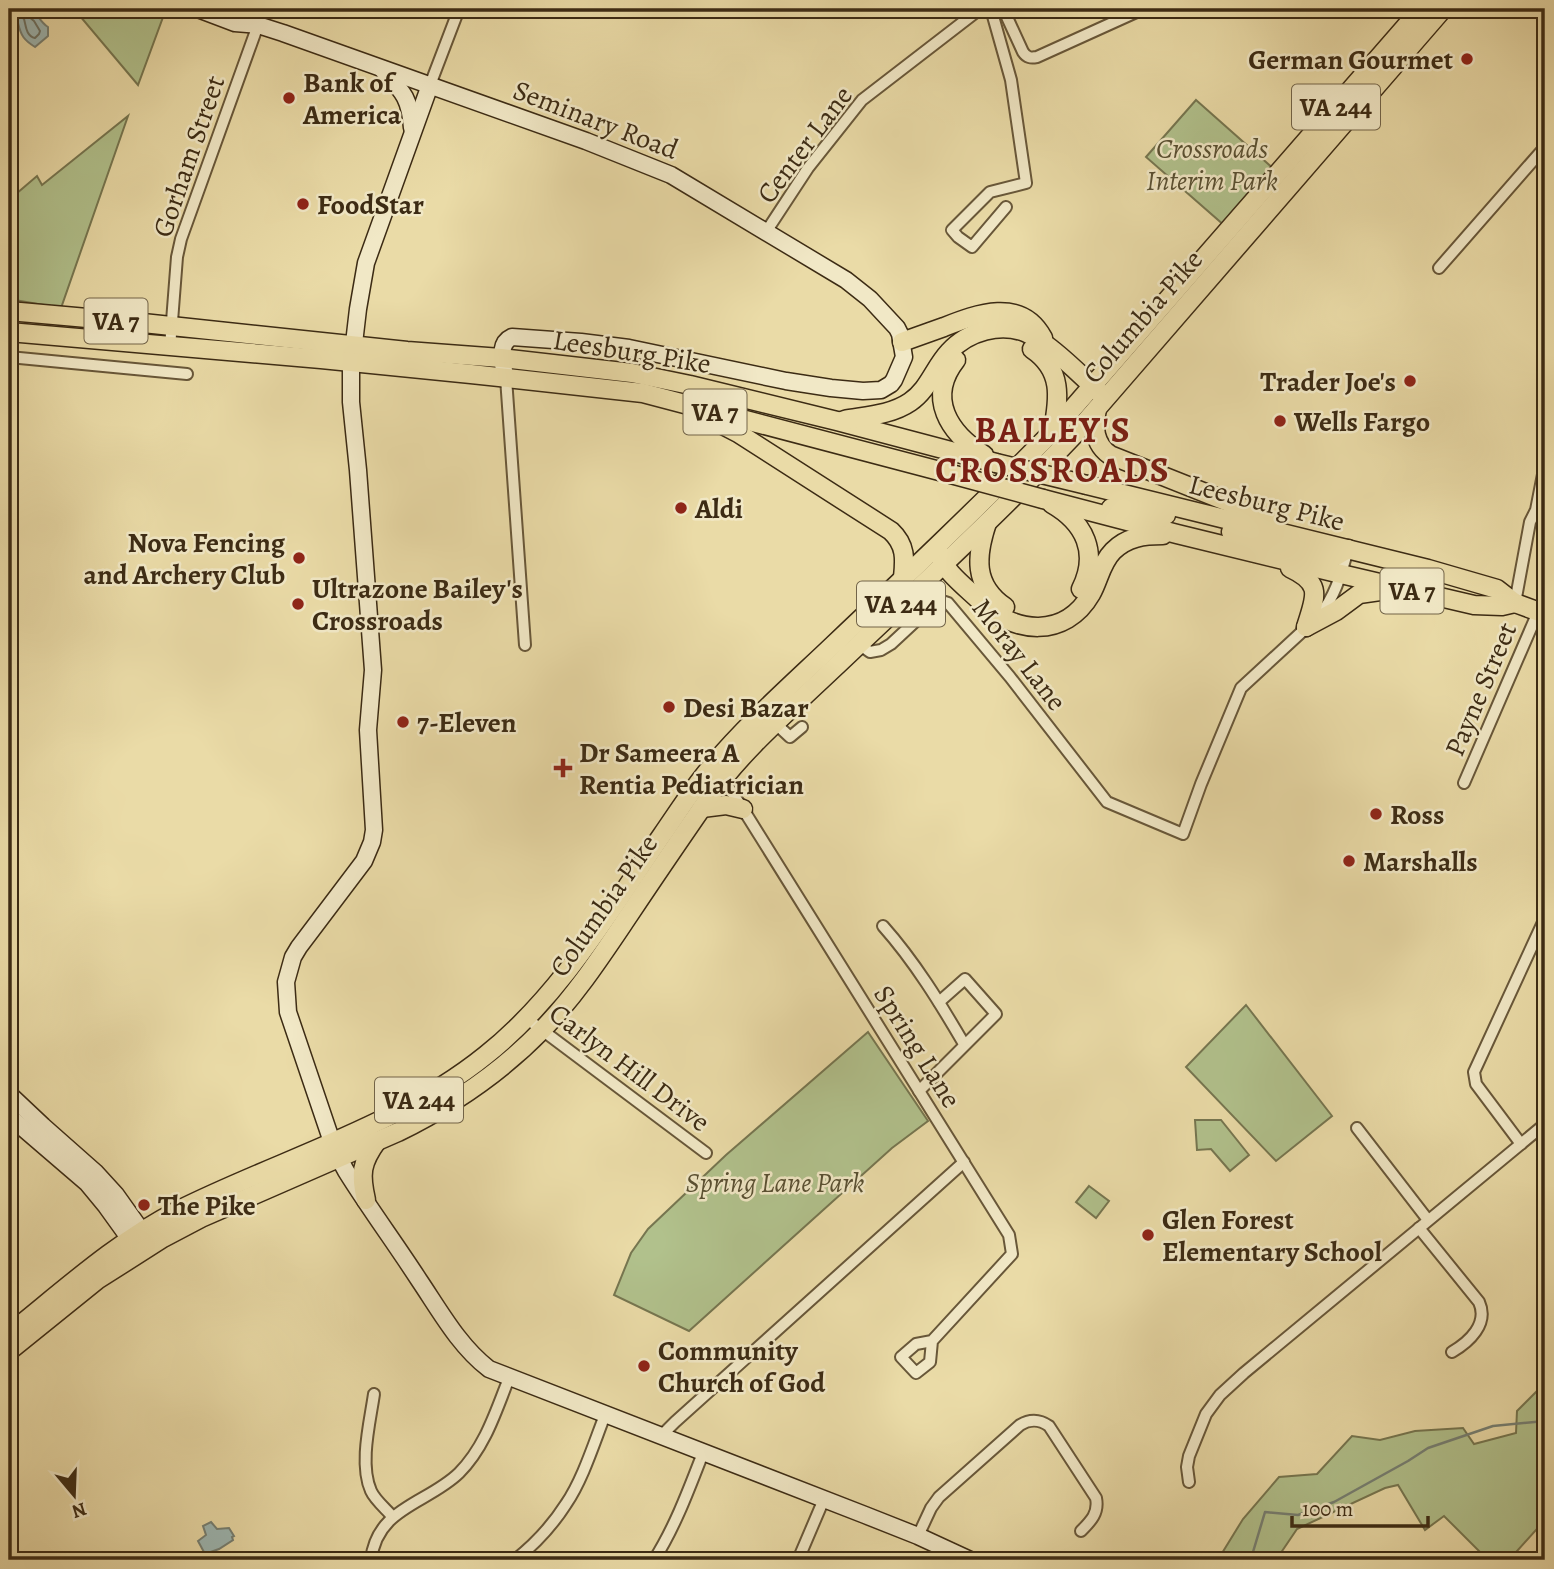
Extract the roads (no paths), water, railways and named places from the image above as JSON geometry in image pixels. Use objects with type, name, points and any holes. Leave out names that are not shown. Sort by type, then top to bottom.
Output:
[{"type":"main road","name":"Seminary Road","points":[[198,9],[235,23],[258,24],[605,148],[671,175],[846,280],[870,299],[897,328],[902,342]]},
{"type":"main road","name":"Seminary Road","points":[[238,9],[258,24]]},
{"type":"main road","name":"Columbia Pike","points":[[9,1334],[99,1262],[140,1242],[242,1201],[335,1150],[431,1093],[488,1053],[526,1018],[582,950],[752,723],[943,564],[1053,457],[1421,9]]},
{"type":"main road","name":"Columbia Pike","points":[[9,1351],[97,1280],[167,1217],[220,1191],[335,1150],[377,1142],[426,1118],[504,1065],[542,1030],[583,981],[702,808],[716,774],[776,724],[853,639],[903,578],[1053,431],[1099,398],[1441,9]]},
{"type":"main road","points":[[380,67],[408,101],[412,132]]},
{"type":"main road","points":[[430,85],[366,263],[351,363],[351,402],[373,670],[368,730],[374,830],[364,861],[299,947],[293,957],[286,982],[288,1012],[294,1033],[335,1150],[438,1311],[454,1333],[489,1369],[918,1536],[944,1555],[970,1560]]},
{"type":"main road","name":"Leesburg Pike","points":[[9,311],[632,373],[701,387],[1348,549],[1497,589],[1515,603],[1541,613]]},
{"type":"main road","points":[[506,378],[502,358],[503,345],[509,338],[629,348],[786,381],[863,391],[886,388],[894,380],[904,355],[902,342],[976,314],[1013,314],[1040,331],[1048,347]]},
{"type":"main road","name":"Seminary Road","points":[[886,318],[899,366]]},
{"type":"main road","points":[[837,421],[887,412],[910,402],[924,389],[948,353],[957,344],[980,331],[993,328],[1020,330],[1048,347],[1099,398],[1096,438],[1101,448],[1110,455],[1251,511],[1291,534]]},
{"type":"main road","name":"Leesburg Pike","points":[[9,332],[643,393],[951,474],[1065,507],[1261,555],[1474,605],[1502,606],[1515,603]]},
{"type":"main road","points":[[996,463],[970,446],[955,432],[945,411],[943,390],[949,370],[962,354],[972,347],[989,340],[1008,340],[1029,347],[1047,361],[1058,391],[1053,431]]},
{"type":"main road","points":[[643,393],[709,418],[738,433],[891,531],[904,549],[903,578]]},
{"type":"main road","points":[[988,520],[979,559],[983,584],[992,597],[1012,611],[1032,616],[1043,615],[1056,611],[1073,599],[1080,591],[1088,570],[1089,549],[1086,540],[1065,507]]},
{"type":"main road","points":[[1065,507],[1134,510],[1174,517],[1325,557],[1336,556],[1348,549]]},
{"type":"main road","points":[[940,543],[943,564],[990,611],[1000,618],[1023,626],[1044,626],[1066,619],[1084,604],[1106,560],[1123,543],[1140,536],[1177,534]]},
{"type":"main road","points":[[1261,555],[1302,574],[1311,583],[1314,598],[1306,627]]},
{"type":"main road","points":[[1306,627],[1336,611],[1359,594],[1404,589]]},
{"type":"main road","points":[[702,808],[726,805],[743,809]]},
{"type":"main road","points":[[9,1094],[95,1172],[116,1195],[140,1242]]},
{"type":"main road","points":[[9,1116],[87,1183],[140,1242]]},
{"type":"main road","points":[[366,1200],[362,1170],[367,1155],[377,1142]]},
{"type":"street","points":[[430,85],[459,9]]},
{"type":"street","name":"Center Lane","points":[[766,232],[808,168],[862,100],[980,9]]},
{"type":"street","points":[[991,9],[1011,80],[1026,183],[990,192],[952,230],[972,247],[1006,206]]},
{"type":"street","points":[[1005,9],[1023,52],[1030,58],[1143,9]]},
{"type":"street","name":"Gorham Street","points":[[170,347],[177,257],[181,239],[258,24]]},
{"type":"street","points":[[1439,268],[1545,147]]},
{"type":"street","points":[[9,357],[187,374]]},
{"type":"street","points":[[506,378],[525,645]]},
{"type":"street","name":"Payne Street","points":[[1515,603],[1545,464]]},
{"type":"street","points":[[1306,627],[1329,603],[1348,549]]},
{"type":"street","name":"Moray Lane","points":[[853,639],[872,652],[885,649],[934,604],[942,601],[949,603],[1107,802],[1183,834],[1241,688],[1306,627]]},
{"type":"street","name":"Payne Street","points":[[1464,783],[1541,613]]},
{"type":"street","points":[[776,724],[790,737],[802,727]]},
{"type":"street","name":"Spring Lane","points":[[716,774],[743,809],[1009,1235],[1012,1254],[932,1340]]},
{"type":"street","points":[[1521,1144],[1470,1079],[1545,918]]},
{"type":"street","points":[[883,926],[904,949],[964,1044]]},
{"type":"street","points":[[919,1091],[996,1014],[965,979],[939,1002]]},
{"type":"street","name":"Carlyn Hill Drive","points":[[526,1018],[706,1153]]},
{"type":"street","points":[[1189,1482],[1189,1456],[1206,1413],[1220,1395],[1545,1125]]},
{"type":"street","points":[[1357,1128],[1482,1307],[1477,1329],[1470,1339],[1452,1352]]},
{"type":"street","points":[[661,1436],[964,1163]]},
{"type":"street","points":[[371,1560],[381,1531],[392,1516],[441,1487],[474,1455],[487,1433],[509,1378]]},
{"type":"street","points":[[374,1394],[366,1470],[372,1492],[392,1516]]},
{"type":"street","points":[[515,1560],[538,1541],[567,1503],[605,1415]]},
{"type":"street","points":[[918,1536],[939,1497],[1020,1425],[1031,1421],[1043,1422],[1049,1426],[1096,1499],[1096,1512],[1081,1531]]},
{"type":"street","points":[[654,1560],[680,1510],[703,1453]]},
{"type":"street","points":[[798,1560],[824,1499]]},
{"type":"water","points":[[11,9],[32,9],[48,27],[48,36],[35,47],[20,31]]},
{"type":"water","points":[[211,1522],[217,1529],[229,1528],[234,1536],[233,1540],[219,1549],[205,1554],[198,1541],[206,1535],[203,1526]]},
{"type":"waterway","points":[[1243,1560],[1253,1552],[1265,1512],[1298,1515],[1334,1502],[1428,1448],[1493,1426],[1545,1421]]},
{"type":"place","name":"German Gourmet","points":[[1467,59]]},
{"type":"place","name":"Bank of America","points":[[289,98]]},
{"type":"place","name":"FoodStar","points":[[303,204]]},
{"type":"place","name":"Trader Joe's","points":[[1410,381]]},
{"type":"place","name":"Wells Fargo","points":[[1280,421]]},
{"type":"place","name":"Aldi","points":[[681,508]]},
{"type":"place","name":"Nova Fencing and Archery Club","points":[[299,558]]},
{"type":"place","name":"Ultrazone Bailey's Crossroads","points":[[298,604]]},
{"type":"place","name":"Desi Bazar","points":[[669,707]]},
{"type":"place","name":"7-Eleven","points":[[403,722]]},
{"type":"place","name":"Dr Sameera A Rentia Pediatrician","points":[[563,768]]},
{"type":"place","name":"Ross","points":[[1376,814]]},
{"type":"place","name":"Marshalls","points":[[1349,861]]},
{"type":"place","name":"The Pike","points":[[144,1205]]},
{"type":"place","name":"Glen Forest Elementary School","points":[[1148,1235]]},
{"type":"place","name":"Community Church of God","points":[[644,1366]]},
{"type":"district","name":"BAILEY'S CROSSROADS","points":[[1053,450]]},
{"type":"park label","name":"Crossroads Interim Park","points":[[1212,164]]},
{"type":"park label","name":"Spring Lane Park","points":[[775,1182]]}]
